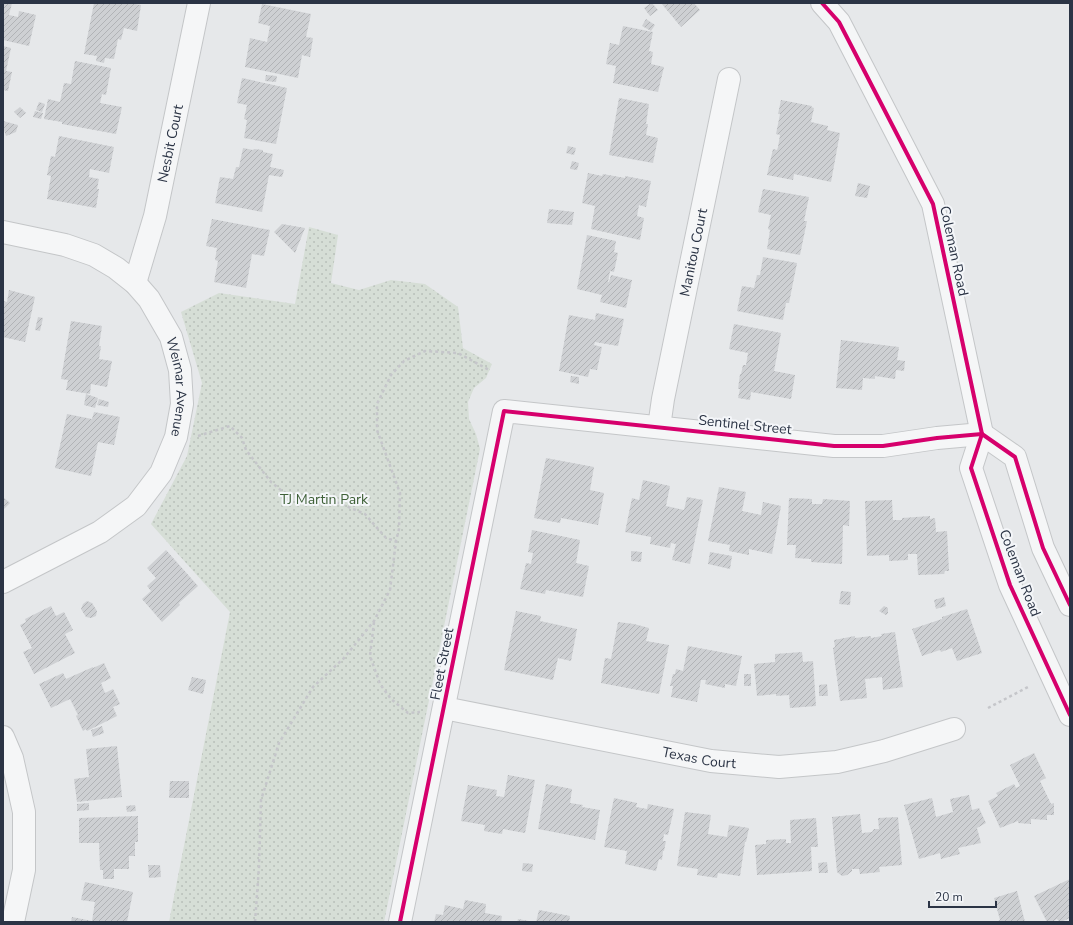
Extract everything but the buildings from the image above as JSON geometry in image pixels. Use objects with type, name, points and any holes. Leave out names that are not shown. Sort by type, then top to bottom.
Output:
[{"type":"street","name":"Nesbit Court","points":[[135,283],[155,216],[199,3]]},
{"type":"street","name":"Coleman Road","points":[[822,3],[839,22],[933,204],[982,434],[971,468],[1010,585],[1070,715]]},
{"type":"street","name":"Manitou Court","points":[[659,427],[663,399],[729,80]]},
{"type":"street","name":"Weimar Avenue","points":[[3,232],[64,245],[94,255],[116,268],[135,283],[150,300],[171,338],[180,370],[182,404],[176,437],[161,473],[136,506],[100,532],[3,582]]},
{"type":"street","name":"Sentinel Street","points":[[504,410],[834,446],[883,446],[937,438],[982,434]]},
{"type":"street","name":"Fleet Street","points":[[400,922],[504,410]]},
{"type":"street","points":[[982,434],[1015,457],[1044,548],[1070,605]]},
{"type":"street","name":"Texas Court","points":[[444,708],[711,761],[779,767],[837,762],[884,751],[954,729]]},
{"type":"street","points":[[3,737],[12,758],[24,812],[24,870],[13,922]]},
{"type":"path","points":[[255,922],[262,800],[279,743],[313,687],[344,658],[374,621],[390,590],[396,541],[399,529],[400,493],[377,430],[377,404],[391,375],[404,361],[425,351],[458,353],[489,370]]},
{"type":"path","points":[[176,437],[199,436],[230,426],[242,438],[246,450],[250,456],[271,482],[282,491],[292,496],[339,503],[365,514],[386,538],[396,541]]},
{"type":"path","points":[[374,621],[370,656],[380,684],[391,699],[408,713],[444,708]]},
{"type":"path","points":[[988,708],[1028,687]]},
{"type":"green space","name":"TJ Martin Park","points":[[309,227],[338,235],[331,283],[359,290],[391,280],[425,284],[458,307],[463,348],[492,364],[486,378],[474,388],[468,402],[469,419],[476,434],[480,449],[384,922],[169,922],[230,612],[151,524],[187,456],[202,383],[181,312],[219,293],[295,304]]},
{"type":"cycle path","points":[[822,3],[839,22],[933,204],[982,434],[971,468],[1010,585],[1070,715]]},
{"type":"cycle path","points":[[400,922],[504,411],[834,446],[883,446],[937,438],[982,434]]},
{"type":"cycle path","points":[[982,434],[1015,457],[1043,548],[1070,605]]}]
